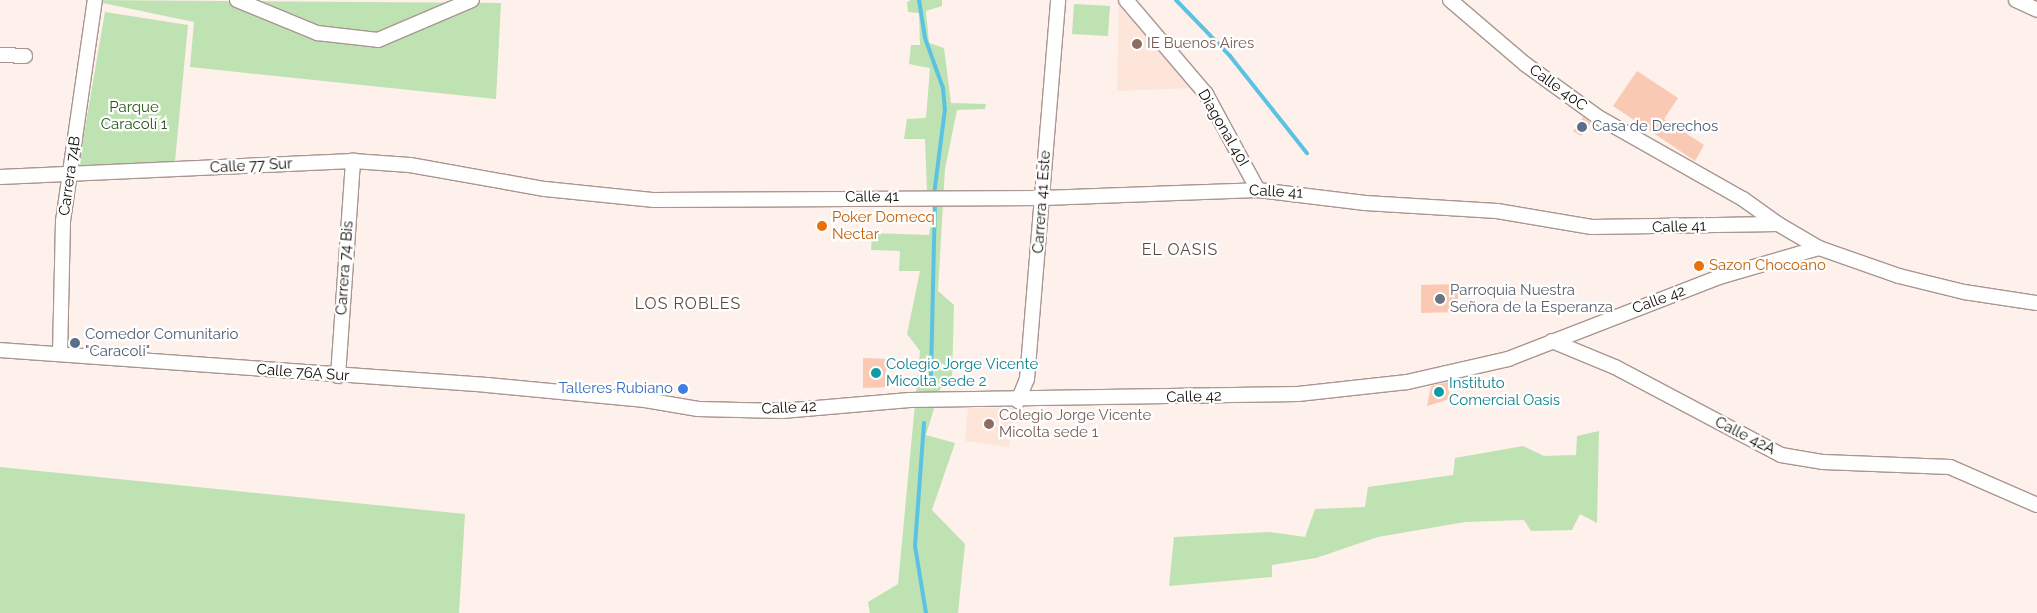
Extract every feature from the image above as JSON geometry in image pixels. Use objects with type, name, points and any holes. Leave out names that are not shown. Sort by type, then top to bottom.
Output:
[{"type":"street","name":"Carrera 74B","points":[[60,354],[63,221],[95,0]]},
{"type":"street","points":[[237,0],[317,33],[378,40],[472,0]]},
{"type":"street","name":"Carrera 41 Este","points":[[1018,401],[1027,380],[1043,198],[1051,51],[1058,0]]},
{"type":"street","name":"Diagonal 40I","points":[[1126,0],[1206,94],[1258,190]]},
{"type":"street","name":"Calle 40C","points":[[1450,0],[1525,64],[1598,116],[1743,199],[1778,224]]},
{"type":"street","points":[[2016,0],[2037,10]]},
{"type":"street","points":[[0,55],[25,56]]},
{"type":"street","name":"Calle 77 Sur","points":[[0,177],[70,176],[352,161],[410,165],[501,180]]},
{"type":"street","name":"Carrera 74 Bis","points":[[338,376],[352,161]]},
{"type":"street","name":"Calle 41","points":[[501,180],[654,200],[924,196],[1043,198],[1258,190],[1365,203],[1496,211],[1592,228],[1778,224]]},
{"type":"street","points":[[1778,224],[1819,248],[1922,282],[2037,303]]},
{"type":"street","name":"Calle 42","points":[[487,385],[645,400],[698,409],[782,411],[910,400],[1018,401],[1349,390],[1458,372],[1508,359],[1718,277],[1819,248]]},
{"type":"street","name":"Calle 42A","points":[[1552,341],[1615,367],[1781,455],[1823,462],[1950,467],[2037,504]]},
{"type":"street","name":"Calle 76A Sur","points":[[0,350],[338,376],[487,385]]},
{"type":"shaded area","name":"IE Buenos Aires","points":[[1119,0],[1191,88],[1117,91]]},
{"type":"shaded area","name":"Colegio Jorge Vicente Micolta sede 1","points":[[968,408],[1014,408],[1009,447],[965,441]]},
{"type":"green space","points":[[88,0],[501,3],[496,99],[190,67],[194,22]]},
{"type":"green space","points":[[911,0],[942,0],[942,6],[926,11],[929,43],[944,48],[951,103],[986,104],[985,109],[957,110],[945,169],[938,291],[954,305],[952,378],[940,389],[926,435],[955,443],[932,510],[965,544],[958,613],[870,613],[868,602],[898,584],[920,351],[907,334],[920,271],[899,271],[900,251],[871,250],[872,233],[929,235],[933,208],[927,192],[925,139],[904,139],[907,119],[926,118],[930,68],[909,64],[911,45],[920,45],[919,13],[908,12],[907,2]]},
{"type":"green space","points":[[1074,4],[1110,6],[1108,36],[1072,34]]},
{"type":"green space","name":"Parque Caracolí 1","points":[[105,12],[188,25],[175,161],[78,169]]},
{"type":"green space","points":[[1599,431],[1597,523],[1580,514],[1572,530],[1531,531],[1524,520],[1465,522],[1378,537],[1316,558],[1272,565],[1272,577],[1169,586],[1174,537],[1270,532],[1305,537],[1315,509],[1365,507],[1368,487],[1453,475],[1455,458],[1523,446],[1544,456],[1576,455],[1577,436]]},
{"type":"green space","points":[[0,467],[465,514],[459,613],[0,613]]},
{"type":"building","points":[[1637,71],[1678,98],[1664,119],[1704,145],[1695,161],[1613,106]]},
{"type":"building","name":"Casa de Derechos","points":[[1583,117],[1591,123],[1581,136],[1573,131]]},
{"type":"building","name":"Parroquia Nuestra Señora de la Esperanza","points":[[1458,284],[1458,312],[1421,313],[1421,285]]},
{"type":"building","name":"Colegio Jorge Vicente Micolta sede 2","points":[[863,358],[887,359],[889,387],[863,388]]},
{"type":"building","name":"Instituto Comercial Oasis","points":[[1448,382],[1450,399],[1427,406],[1431,386]]},
{"type":"waterway","points":[[919,0],[925,38],[943,88],[945,109],[934,195]]},
{"type":"waterway","points":[[1176,0],[1230,56],[1307,153]]},
{"type":"waterway","points":[[931,375],[935,202]]},
{"type":"waterway","points":[[924,423],[915,546],[926,613]]},
{"type":"place","name":"IE Buenos Aires","points":[[1137,44]]},
{"type":"place","name":"Casa de Derechos","points":[[1582,127]]},
{"type":"place","name":"Poker Domecq Nectar","points":[[822,226]]},
{"type":"place","name":"Sazon Chocoano","points":[[1699,266]]},
{"type":"place","name":"Parroquia Nuestra Señora de la Esperanza","points":[[1440,299]]},
{"type":"place","name":"Comedor Comunitario \"Caracoli\"","points":[[75,343]]},
{"type":"place","name":"Colegio Jorge Vicente Micolta sede 2","points":[[876,373]]},
{"type":"place","name":"Talleres Rubiano","points":[[683,389]]},
{"type":"place","name":"Instituto Comercial Oasis","points":[[1439,392]]},
{"type":"place","name":"Colegio Jorge Vicente Micolta sede 1","points":[[989,424]]},
{"type":"district","name":"EL OASIS","points":[[1180,250]]},
{"type":"district","name":"LOS ROBLES","points":[[688,304]]}]
